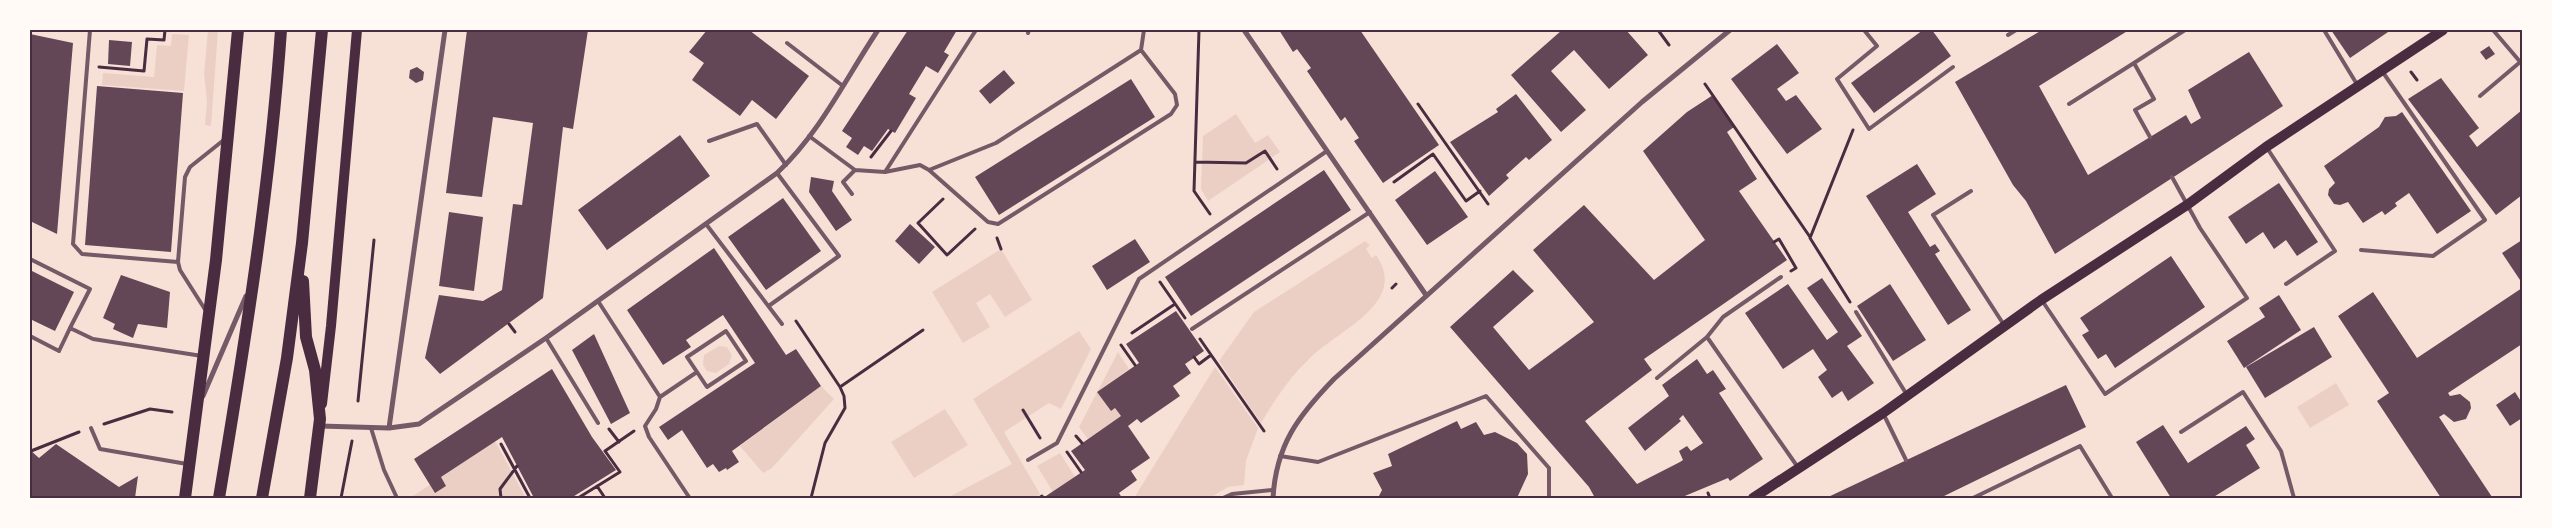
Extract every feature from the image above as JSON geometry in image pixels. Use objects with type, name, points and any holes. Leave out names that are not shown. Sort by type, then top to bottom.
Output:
[{"type":"main road","points":[[185,498],[209,315],[238,30]]},
{"type":"main road","points":[[219,498],[256,275],[280,30]]},
{"type":"main road","points":[[262,498],[287,358],[302,243],[322,30]]},
{"type":"main road","points":[[310,498],[331,326],[357,30]]},
{"type":"main road","points":[[1753,498],[1883,414],[2041,300],[2187,205],[2266,148],[2443,30]]},
{"type":"main road","points":[[302,243],[306,337],[316,370],[320,423]]},
{"type":"street","points":[[389,428],[445,30]]},
{"type":"street","points":[[320,423],[371,428],[419,424],[546,338],[786,165],[809,136],[878,30]]},
{"type":"street","points":[[1244,30],[1426,295]]},
{"type":"street","points":[[1273,498],[1280,456],[1304,410],[1334,379],[1642,102],[1730,30]]},
{"type":"street","points":[[198,409],[256,275]]},
{"type":"lane","points":[[90,30],[74,244],[82,254],[178,262]]},
{"type":"lane","points":[[885,172],[976,30]]},
{"type":"lane","points":[[809,136],[855,170],[885,172],[920,165],[930,170],[985,219],[993,224],[1003,222],[1175,110],[1177,105],[1175,94],[1141,50],[1144,30]]},
{"type":"lane","points":[[1864,30],[1877,46],[1837,79],[1869,128],[1953,67]]},
{"type":"lane","points":[[2008,35],[2016,30]]},
{"type":"lane","points":[[2069,104],[2185,30]]},
{"type":"lane","points":[[2324,30],[2358,86]]},
{"type":"lane","points":[[2480,96],[2521,64],[2493,30]]},
{"type":"lane","points":[[787,43],[843,86]]},
{"type":"lane","points":[[930,170],[996,143],[1141,50]]},
{"type":"lane","points":[[2134,63],[2154,98],[2135,110],[2150,137]]},
{"type":"lane","points":[[2361,250],[2433,256],[2485,220],[2382,71]]},
{"type":"lane","points":[[709,141],[757,124],[786,165]]},
{"type":"lane","points":[[209,315],[180,270],[178,262],[185,177],[190,167],[228,136]]},
{"type":"lane","points":[[2266,148],[2335,251],[2286,284]]},
{"type":"lane","points":[[1028,460],[1057,443],[1139,279],[1327,151]]},
{"type":"lane","points":[[852,194],[843,182],[855,170]]},
{"type":"lane","points":[[770,305],[839,256],[777,173]]},
{"type":"lane","points":[[2041,300],[2105,394],[2247,298],[2187,205],[2172,177]]},
{"type":"lane","points":[[1971,190],[1934,215],[2004,326]]},
{"type":"lane","points":[[1192,329],[1370,212]]},
{"type":"lane","points":[[706,224],[770,305],[782,324]]},
{"type":"lane","points":[[30,259],[90,289],[59,351],[30,336]]},
{"type":"lane","points":[[1656,378],[1707,337],[1723,317],[1780,277]]},
{"type":"lane","points":[[598,301],[660,397]]},
{"type":"lane","points":[[1856,312],[1908,396]]},
{"type":"lane","points":[[70,328],[93,339],[204,356]]},
{"type":"lane","points":[[726,331],[746,361],[707,388],[697,372],[687,358],[726,331]]},
{"type":"lane","points":[[1707,337],[1799,469]]},
{"type":"lane","points":[[546,338],[598,423]]},
{"type":"lane","points":[[689,497],[649,437],[645,426],[656,409],[660,397],[697,372]]},
{"type":"lane","points":[[2181,432],[2243,392],[2280,451],[2294,498]]},
{"type":"lane","points":[[1280,456],[1318,462],[1486,396],[1549,468],[1549,498]]},
{"type":"lane","points":[[1883,414],[1906,460]]},
{"type":"lane","points":[[91,428],[100,449],[190,464]]},
{"type":"lane","points":[[371,428],[384,470],[397,498]]},
{"type":"lane","points":[[1973,498],[2080,446],[2112,498]]},
{"type":"lane","points":[[1223,498],[1232,494],[1273,490]]},
{"type":"path","points":[[88,67],[144,71],[147,39],[164,40],[165,30]]},
{"type":"path","points":[[1199,30],[1194,191],[1217,225]]},
{"type":"path","points":[[1658,30],[1670,45]]},
{"type":"path","points":[[2411,71],[2417,80]]},
{"type":"path","points":[[1705,84],[1810,238],[1856,312]]},
{"type":"path","points":[[1418,104],[1488,204]]},
{"type":"path","points":[[1810,238],[1859,113]]},
{"type":"path","points":[[869,158],[872,157],[891,131]]},
{"type":"path","points":[[1195,162],[1246,163],[1265,151],[1284,180]]},
{"type":"path","points":[[1394,182],[1433,154],[1466,201],[1480,191]]},
{"type":"path","points":[[952,190],[918,223],[947,255],[985,219]]},
{"type":"path","points":[[358,401],[374,240]]},
{"type":"path","points":[[1774,242],[1779,240],[1796,268],[1780,277]]},
{"type":"path","points":[[1152,270],[1184,317]]},
{"type":"path","points":[[1392,288],[1396,284]]},
{"type":"path","points":[[1132,333],[1175,304]]},
{"type":"path","points":[[782,324],[792,316],[840,387],[844,396],[845,408],[826,443],[811,498]]},
{"type":"path","points":[[509,324],[515,332]]},
{"type":"path","points":[[840,387],[923,330]]},
{"type":"path","points":[[1116,338],[1135,365]]},
{"type":"path","points":[[1194,358],[1199,364],[1211,356]]},
{"type":"path","points":[[1217,364],[1264,431]]},
{"type":"path","points":[[107,423],[150,409],[172,412]]},
{"type":"path","points":[[1022,410],[1046,449]]},
{"type":"path","points":[[578,498],[620,472],[605,451],[642,425]]},
{"type":"path","points":[[31,451],[38,446],[91,428]]},
{"type":"path","points":[[341,498],[352,441]]},
{"type":"path","points":[[501,444],[530,498]]},
{"type":"path","points":[[1062,445],[1081,472]]},
{"type":"path","points":[[501,498],[500,489],[515,467]]},
{"type":"path","points":[[597,486],[605,498]]},
{"type":"path","points":[[1708,493],[1710,498]]},
{"type":"shaded area","points":[[208,30],[218,30],[211,126],[205,125],[207,101],[204,73]]},
{"type":"shaded area","points":[[172,34],[189,35],[184,91],[102,85],[103,73],[154,77],[157,45],[171,46]]},
{"type":"shaded area","points":[[1236,114],[1255,143],[1268,135],[1280,152],[1208,201],[1201,189],[1203,136]]},
{"type":"shaded area","points":[[1365,241],[1370,245],[1366,249],[1372,258],[1376,255],[1384,272],[1384,288],[1377,302],[1302,366],[1283,389],[1261,423],[1219,361],[1254,312]]},
{"type":"shaded area","points":[[1001,249],[1032,300],[1005,317],[990,294],[976,303],[990,327],[963,343],[932,292]]},
{"type":"shaded area","points":[[1079,331],[1091,349],[1061,409],[1049,403],[1004,432],[1040,494],[1034,498],[947,498],[1012,464],[973,399]]},
{"type":"shaded area","points":[[719,346],[727,347],[732,355],[729,364],[716,373],[707,371],[703,365],[704,355]]},
{"type":"shaded area","points":[[1118,352],[1129,369],[1097,392]]},
{"type":"shaded area","points":[[1215,367],[1258,428],[1246,461],[1244,485],[1228,487],[1210,498],[1134,498]]},
{"type":"shaded area","points":[[2336,383],[2349,405],[2310,428],[2297,407]]},
{"type":"shaded area","points":[[821,386],[834,399],[772,468],[763,473],[740,446]]},
{"type":"shaded area","points":[[1097,392],[1111,411],[1115,408],[1121,416],[1088,439],[1079,427]]},
{"type":"shaded area","points":[[945,409],[968,445],[914,478],[891,442]]},
{"type":"shaded area","points":[[495,441],[526,498],[410,498]]},
{"type":"shaded area","points":[[1060,453],[1075,477],[1053,492],[1037,466]]},
{"type":"building","points":[[467,30],[588,30],[573,129],[563,127],[543,298],[440,374],[425,358],[439,295],[483,301],[502,290],[513,204],[522,205],[533,123],[493,117],[482,197],[446,193]]},
{"type":"building","points":[[707,30],[749,30],[809,76],[776,119],[752,100],[740,116],[692,80],[704,63],[689,52]]},
{"type":"building","points":[[908,30],[957,30],[944,52],[949,55],[938,73],[926,66],[909,94],[916,98],[895,133],[888,129],[872,151],[864,146],[858,155],[846,147],[852,138],[842,131]]},
{"type":"building","points":[[1279,30],[1360,30],[1439,145],[1383,183],[1354,141],[1359,138],[1345,117],[1341,121],[1307,71],[1311,68],[1297,49],[1293,52]]},
{"type":"building","points":[[1562,30],[1626,30],[1648,55],[1609,89],[1574,50],[1551,71],[1586,110],[1561,132],[1511,75]]},
{"type":"building","points":[[1923,30],[1932,30],[1951,56],[1874,113],[1851,83]]},
{"type":"building","points":[[2042,30],[2129,30],[2039,86],[2088,175],[2186,115],[2191,124],[2201,118],[2188,90],[2249,52],[2283,106],[2055,254],[2026,201],[2013,185],[1955,82]]},
{"type":"building","points":[[2331,30],[2391,30],[2350,58]]},
{"type":"building","points":[[30,34],[73,43],[57,234],[30,221]]},
{"type":"building","points":[[109,40],[132,42],[130,66],[108,64]]},
{"type":"building","points":[[1777,44],[1799,73],[1777,89],[1786,101],[1796,95],[1822,129],[1787,154],[1731,79]]},
{"type":"building","points":[[2489,46],[2495,54],[2486,60],[2480,52]]},
{"type":"building","points":[[417,67],[424,72],[423,80],[416,83],[409,78],[410,70]]},
{"type":"building","points":[[1004,70],[1015,83],[990,104],[979,91]]},
{"type":"building","points":[[2441,78],[2479,128],[2469,136],[2477,147],[2522,110],[2522,195],[2496,215],[2408,99]]},
{"type":"building","points":[[1131,79],[1155,117],[999,215],[975,177]]},
{"type":"building","points":[[97,86],[183,93],[171,252],[85,245]]},
{"type":"building","points":[[1516,94],[1552,140],[1529,160],[1526,157],[1506,175],[1509,178],[1489,196],[1450,142],[1498,112],[1496,109]]},
{"type":"building","points":[[1713,95],[1734,127],[1727,132],[1757,179],[1739,191],[1787,260],[1644,359],[1652,370],[1585,421],[1637,484],[1680,462],[1683,460],[1679,451],[1687,446],[1691,451],[1703,443],[1683,415],[1679,419],[1681,421],[1645,451],[1628,428],[1669,396],[1662,385],[1697,359],[1707,374],[1713,370],[1726,389],[1719,393],[1763,459],[1730,481],[1728,478],[1680,498],[1595,498],[1589,487],[1450,327],[1513,270],[1534,291],[1493,327],[1529,370],[1594,322],[1533,250],[1584,205],[1654,280],[1705,240],[1643,151],[1687,112]]},
{"type":"building","points":[[2402,112],[2471,211],[2437,234],[2409,193],[2395,203],[2397,206],[2385,215],[2382,211],[2363,223],[2348,202],[2340,205],[2334,204],[2328,195],[2329,189],[2335,183],[2324,166],[2379,127],[2385,117],[2396,116]]},
{"type":"building","points":[[680,135],[710,176],[607,250],[578,210]]},
{"type":"building","points":[[1917,164],[1936,194],[1908,212],[1930,247],[1935,244],[1940,251],[1935,254],[1971,310],[1948,325],[1866,196]]},
{"type":"building","points":[[1324,170],[1351,210],[1191,316],[1165,277]]},
{"type":"building","points":[[1435,171],[1468,217],[1427,245],[1395,200]]},
{"type":"building","points":[[811,177],[834,181],[832,191],[852,220],[836,231],[809,192]]},
{"type":"building","points":[[2279,183],[2318,242],[2297,256],[2286,240],[2274,249],[2263,232],[2246,244],[2228,217]]},
{"type":"building","points":[[783,198],[821,251],[766,290],[728,237]]},
{"type":"building","points":[[449,212],[483,217],[474,291],[439,286]]},
{"type":"building","points":[[910,224],[935,247],[919,264],[895,241]]},
{"type":"building","points":[[1135,239],[1150,262],[1107,290],[1092,266]]},
{"type":"building","points":[[2522,240],[2522,283],[2502,253]]},
{"type":"building","points":[[714,248],[786,355],[796,349],[821,386],[732,451],[739,462],[727,470],[726,468],[719,472],[713,464],[707,468],[682,430],[668,440],[659,427],[755,363],[723,315],[686,340],[691,347],[663,365],[627,310]]},
{"type":"building","points":[[2171,256],[2205,307],[2115,368],[2106,354],[2098,359],[2082,335],[2089,331],[2080,318]]},
{"type":"building","points":[[30,270],[74,292],[55,331],[30,319]]},
{"type":"building","points":[[121,275],[170,292],[167,328],[138,324],[133,338],[113,329],[115,324],[103,318]]},
{"type":"building","points":[[1822,278],[1862,336],[1847,346],[1874,383],[1848,401],[1842,391],[1832,398],[1818,377],[1827,370],[1813,349],[1783,369],[1745,313],[1788,284],[1827,340],[1838,332],[1807,288]]},
{"type":"building","points":[[1890,284],[1926,340],[1893,361],[1857,306]]},
{"type":"building","points":[[2522,288],[2522,344],[2448,393],[2450,396],[2460,394],[2470,402],[2471,408],[2466,419],[2454,422],[2444,414],[2439,417],[2492,497],[2441,498],[2377,401],[2389,393],[2338,316],[2373,292],[2417,358]]},
{"type":"building","points":[[2279,295],[2301,330],[2244,368],[2227,341],[2265,317],[2259,308]]},
{"type":"building","points":[[1176,311],[1204,351],[1185,364],[1191,373],[1173,386],[1180,396],[1141,423],[1137,419],[1128,426],[1150,458],[1131,471],[1137,480],[1119,493],[1122,498],[1043,498],[1085,470],[1071,451],[1121,416],[1115,408],[1111,411],[1097,392],[1139,363],[1126,344]]},
{"type":"building","points":[[2314,327],[2332,357],[2265,398],[2246,367]]},
{"type":"building","points":[[594,334],[630,413],[611,424],[572,350]]},
{"type":"building","points":[[552,369],[592,437],[616,470],[571,498],[534,498],[502,437],[441,477],[446,486],[435,493],[414,459]]},
{"type":"building","points":[[2066,385],[2086,427],[1940,498],[1826,498]]},
{"type":"building","points":[[2515,392],[2522,403],[2522,418],[2510,426],[2496,405]]},
{"type":"building","points":[[1457,421],[1461,429],[1476,422],[1484,435],[1495,432],[1517,443],[1527,454],[1528,474],[1517,498],[1378,498],[1382,490],[1373,473],[1392,466],[1388,454]]},
{"type":"building","points":[[2163,425],[2188,463],[2246,426],[2255,439],[2246,445],[2260,468],[2212,498],[2171,498],[2136,442]]},
{"type":"building","points":[[56,444],[119,487],[138,476],[135,498],[30,498],[30,450],[39,458]]}]
